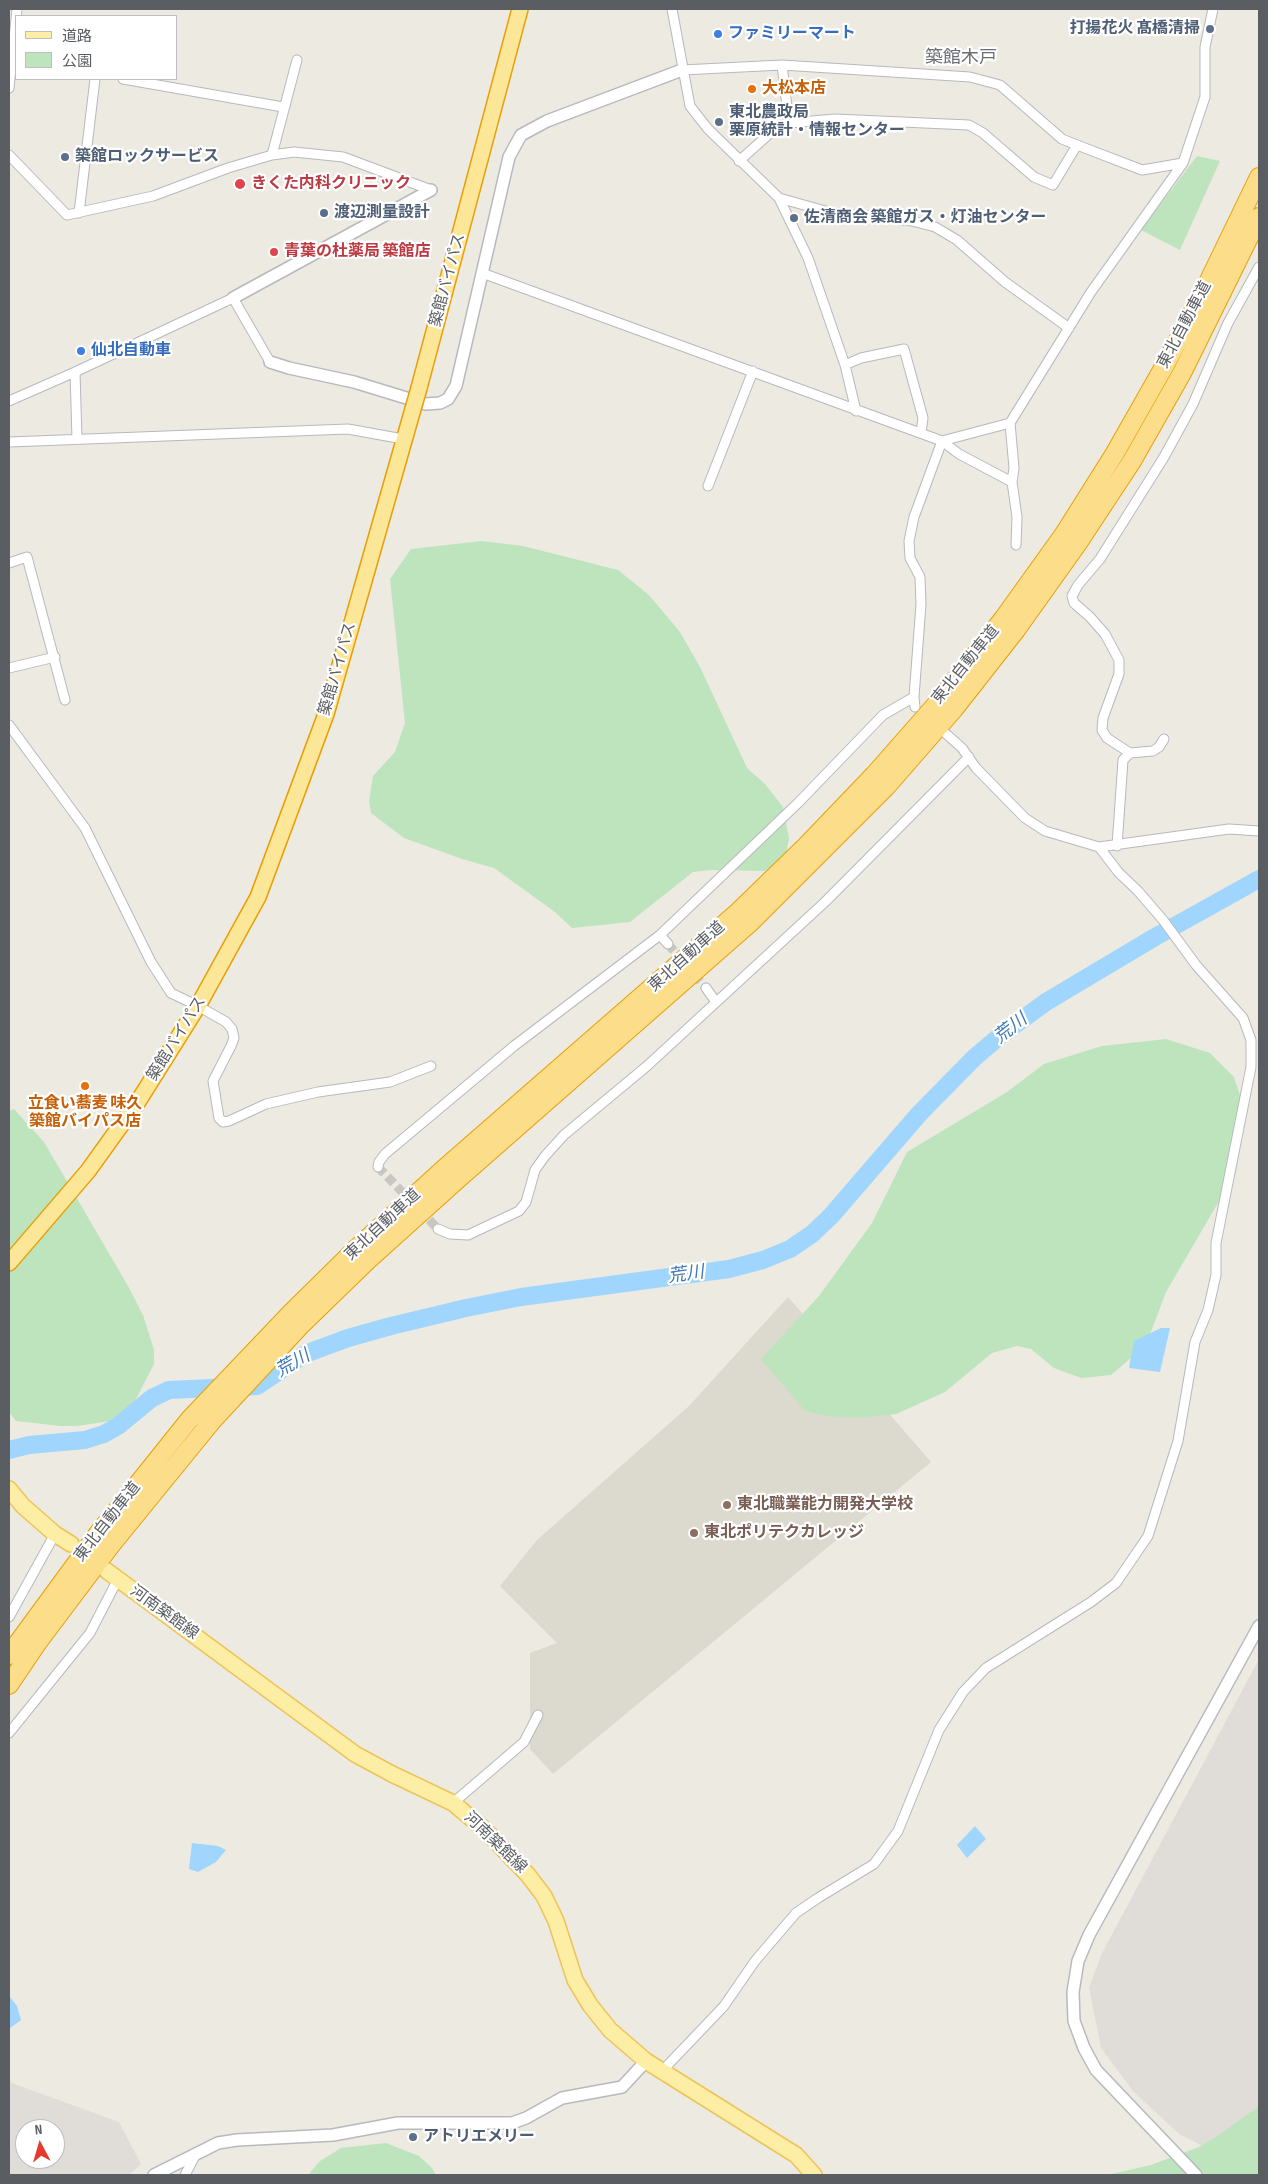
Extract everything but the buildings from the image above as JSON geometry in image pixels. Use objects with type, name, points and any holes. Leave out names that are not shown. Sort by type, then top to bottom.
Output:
[{"type":"highway","name":"築館バイパス","points":[[9,1262],[88,1172],[139,1100],[198,1006],[258,897],[326,714],[419,388],[520,9]]},
{"type":"highway","name":"東北自動車道","points":[[9,1655],[97,1535],[189,1420],[243,1363],[370,1236],[738,912],[806,846],[874,775],[940,700],[1003,619],[1059,542],[1116,453],[1203,293],[1259,177]]},
{"type":"highway","name":"東北自動車道","points":[[9,1685],[38,1642],[111,1545],[212,1421],[267,1361],[375,1254],[751,922],[886,786],[954,709],[1028,614],[1132,461],[1182,373],[1259,217]]},
{"type":"main road","points":[[9,1489],[23,1506],[55,1534],[71,1544]]},
{"type":"main road","name":"河南築館線","points":[[113,1575],[355,1754],[453,1803],[485,1830],[528,1874],[548,1904],[556,1920],[575,1980],[590,2005],[610,2030],[646,2060],[796,2154],[814,2175]]},
{"type":"street","points":[[672,9],[690,106],[708,129],[779,198],[808,258],[845,365],[856,411]]},
{"type":"street","points":[[1016,546],[1017,518],[1012,482],[1014,468],[1010,423],[1091,292],[1183,163],[1204,97],[1205,47],[1213,9]]},
{"type":"street","points":[[9,88],[15,29]]},
{"type":"street","points":[[272,155],[283,107],[297,60]]},
{"type":"street","points":[[782,65],[789,123]]},
{"type":"street","points":[[233,298],[270,362],[354,382],[426,404],[440,403],[448,399],[456,386],[509,158],[522,135],[547,121],[682,70],[782,65],[970,76],[1000,86],[1062,139],[1142,170],[1183,163]]},
{"type":"street","points":[[79,213],[95,80]]},
{"type":"street","points":[[129,80],[283,107]]},
{"type":"street","points":[[739,161],[776,128],[789,123],[836,119],[969,125],[983,133],[1034,177],[1053,185],[1077,145]]},
{"type":"street","points":[[9,155],[67,215],[153,196],[228,168],[272,155],[294,152],[342,157],[430,190]]},
{"type":"street","points":[[9,400],[76,372],[233,298],[430,190]]},
{"type":"street","points":[[779,198],[829,212],[912,221],[935,227],[957,240],[1005,282],[1069,328]]},
{"type":"street","points":[[1164,739],[1159,747],[1153,751],[1130,753],[1107,738],[1102,730],[1103,718],[1119,674],[1119,660],[1105,634],[1074,603],[1072,596],[1100,559],[1164,457],[1193,404],[1228,323],[1259,267]]},
{"type":"street","points":[[482,273],[942,441],[959,454],[1012,482]]},
{"type":"street","points":[[845,365],[861,358],[904,349],[923,418],[921,433]]},
{"type":"street","points":[[708,486],[753,371]]},
{"type":"street","points":[[76,372],[77,439]]},
{"type":"street","points":[[942,441],[1010,423]]},
{"type":"street","points":[[9,442],[348,429],[403,439]]},
{"type":"street","points":[[378,1167],[385,1154],[514,1046],[660,935],[798,803],[883,715],[914,702],[921,604],[920,577],[910,558],[909,541],[914,517],[942,441]]},
{"type":"street","points":[[9,563],[27,557],[65,700]]},
{"type":"street","points":[[9,668],[55,657]]},
{"type":"street","points":[[9,724],[85,828],[150,962],[171,993],[226,1022],[232,1029],[234,1038],[213,1081],[219,1118],[223,1122],[266,1104],[318,1092],[390,1082],[431,1066]]},
{"type":"street","points":[[944,732],[962,748],[976,768],[1025,818],[1045,831],[1101,850],[1229,829],[1259,831]]},
{"type":"street","points":[[1117,846],[1124,760],[1130,753]]},
{"type":"street","points":[[438,1229],[450,1234],[468,1234],[519,1211],[526,1202],[535,1170],[551,1149],[647,1066],[824,902],[969,757]]},
{"type":"street","points":[[662,2070],[724,2006],[756,1961],[796,1913],[874,1864],[898,1831],[939,1730],[963,1692],[986,1668],[1090,1602],[1116,1583],[1148,1536],[1178,1441],[1195,1342],[1208,1310],[1216,1275],[1216,1243],[1251,1067],[1251,1040],[1243,1018],[1183,947],[1163,920],[1114,867],[1101,850]]},
{"type":"street","points":[[660,935],[668,944]]},
{"type":"street","points":[[706,988],[716,1002]]},
{"type":"street","points":[[9,1617],[55,1534]]},
{"type":"street","points":[[9,1732],[90,1633],[113,1575]]},
{"type":"street","points":[[1196,2175],[1096,2070],[1084,2048],[1074,2021],[1073,1992],[1078,1961],[1089,1935],[1259,1626]]},
{"type":"street","points":[[453,1803],[524,1742],[538,1715]]},
{"type":"street","points":[[154,2175],[218,2143],[237,2140],[332,2135],[398,2123],[512,2123],[526,2118],[562,2098],[622,2087],[646,2060]]},
{"type":"street","points":[[185,2175],[196,2154]]},
{"type":"shaded area","name":"東北職業能力開発大学校","points":[[788,1297],[931,1462],[553,1774],[530,1749],[530,1653],[557,1643],[500,1586],[537,1540],[689,1406]]},
{"type":"shaded area","points":[[1259,1659],[1259,2154],[1245,2168],[1179,2134],[1133,2091],[1101,2048],[1089,1988],[1101,1955]]},
{"type":"shaded area","points":[[9,2082],[119,2122],[141,2164],[129,2175],[9,2175]]},
{"type":"green space","points":[[1197,156],[1220,161],[1180,250],[1141,230]]},
{"type":"green space","points":[[482,541],[523,546],[618,570],[649,595],[680,632],[700,667],[747,768],[765,784],[783,807],[789,838],[785,860],[764,871],[712,870],[693,872],[630,922],[572,928],[555,912],[494,868],[462,859],[404,838],[371,813],[369,801],[373,776],[395,752],[405,723],[390,579],[411,549]]},
{"type":"green space","points":[[1166,1039],[1210,1053],[1234,1077],[1246,1114],[1236,1172],[1166,1292],[1146,1345],[1111,1375],[1081,1378],[1054,1368],[1031,1349],[1017,1346],[992,1353],[945,1392],[896,1414],[858,1418],[832,1417],[805,1411],[761,1359],[819,1296],[872,1223],[907,1152],[1007,1092],[1044,1064],[1102,1046]]},
{"type":"green space","points":[[14,1109],[44,1142],[143,1315],[154,1350],[154,1364],[136,1399],[116,1420],[77,1426],[61,1426],[16,1421],[9,1412],[9,1111]]},
{"type":"green space","points":[[1259,2106],[1259,2175],[1107,2175],[1151,2165],[1199,2147]]},
{"type":"green space","points":[[386,2143],[419,2156],[432,2168],[436,2175],[308,2175],[320,2161],[341,2148]]},
{"type":"water","points":[[1161,1328],[1170,1328],[1160,1372],[1129,1368],[1134,1341]]},
{"type":"water","points":[[975,1826],[986,1839],[967,1858],[957,1845]]},
{"type":"water","points":[[192,1843],[218,1846],[226,1850],[216,1862],[198,1872],[189,1869]]},
{"type":"water","points":[[9,1996],[17,2006],[21,2020],[9,2029]]},
{"type":"waterway","name":"荒川","points":[[9,1450],[29,1445],[85,1440],[104,1434],[118,1426],[152,1398],[169,1390],[257,1386],[305,1354],[348,1338],[391,1326],[521,1297],[729,1269],[763,1260],[790,1249],[812,1234],[831,1216],[919,1114],[974,1058],[1001,1035],[1046,1002],[1155,937],[1259,879]]},
{"type":"tunnel","points":[[668,944],[706,988]]},
{"type":"tunnel","points":[[378,1167],[411,1201]]},
{"type":"tunnel","points":[[420,1210],[438,1229]]},
{"type":"place","name":"打揚花火 髙橋清掃","points":[[1210,29]]},
{"type":"place","name":"ファミリーマート","points":[[718,34]]},
{"type":"place","name":"大松本店","points":[[752,89]]},
{"type":"place","name":"東北農政局 栗原統計・情報センター","points":[[719,122]]},
{"type":"place","name":"築館ロックサービス","points":[[65,157]]},
{"type":"place","name":"きくた内科クリニック","points":[[240,184]]},
{"type":"place","name":"渡辺測量設計","points":[[324,213]]},
{"type":"place","name":"佐清商会 築館ガス・灯油センター","points":[[794,218]]},
{"type":"place","name":"青葉の杜薬局 築館店","points":[[274,252]]},
{"type":"place","name":"仙北自動車","points":[[81,351]]},
{"type":"place","name":"立食い蕎麦 味久 築館バイパス店","points":[[85,1086]]},
{"type":"place","name":"東北職業能力開発大学校","points":[[727,1505]]},
{"type":"place","name":"東北ポリテクカレッジ","points":[[694,1533]]},
{"type":"place","name":"アトリエメリー","points":[[413,2137]]},
{"type":"district","name":"築館木戸","points":[[961,58]]}]
